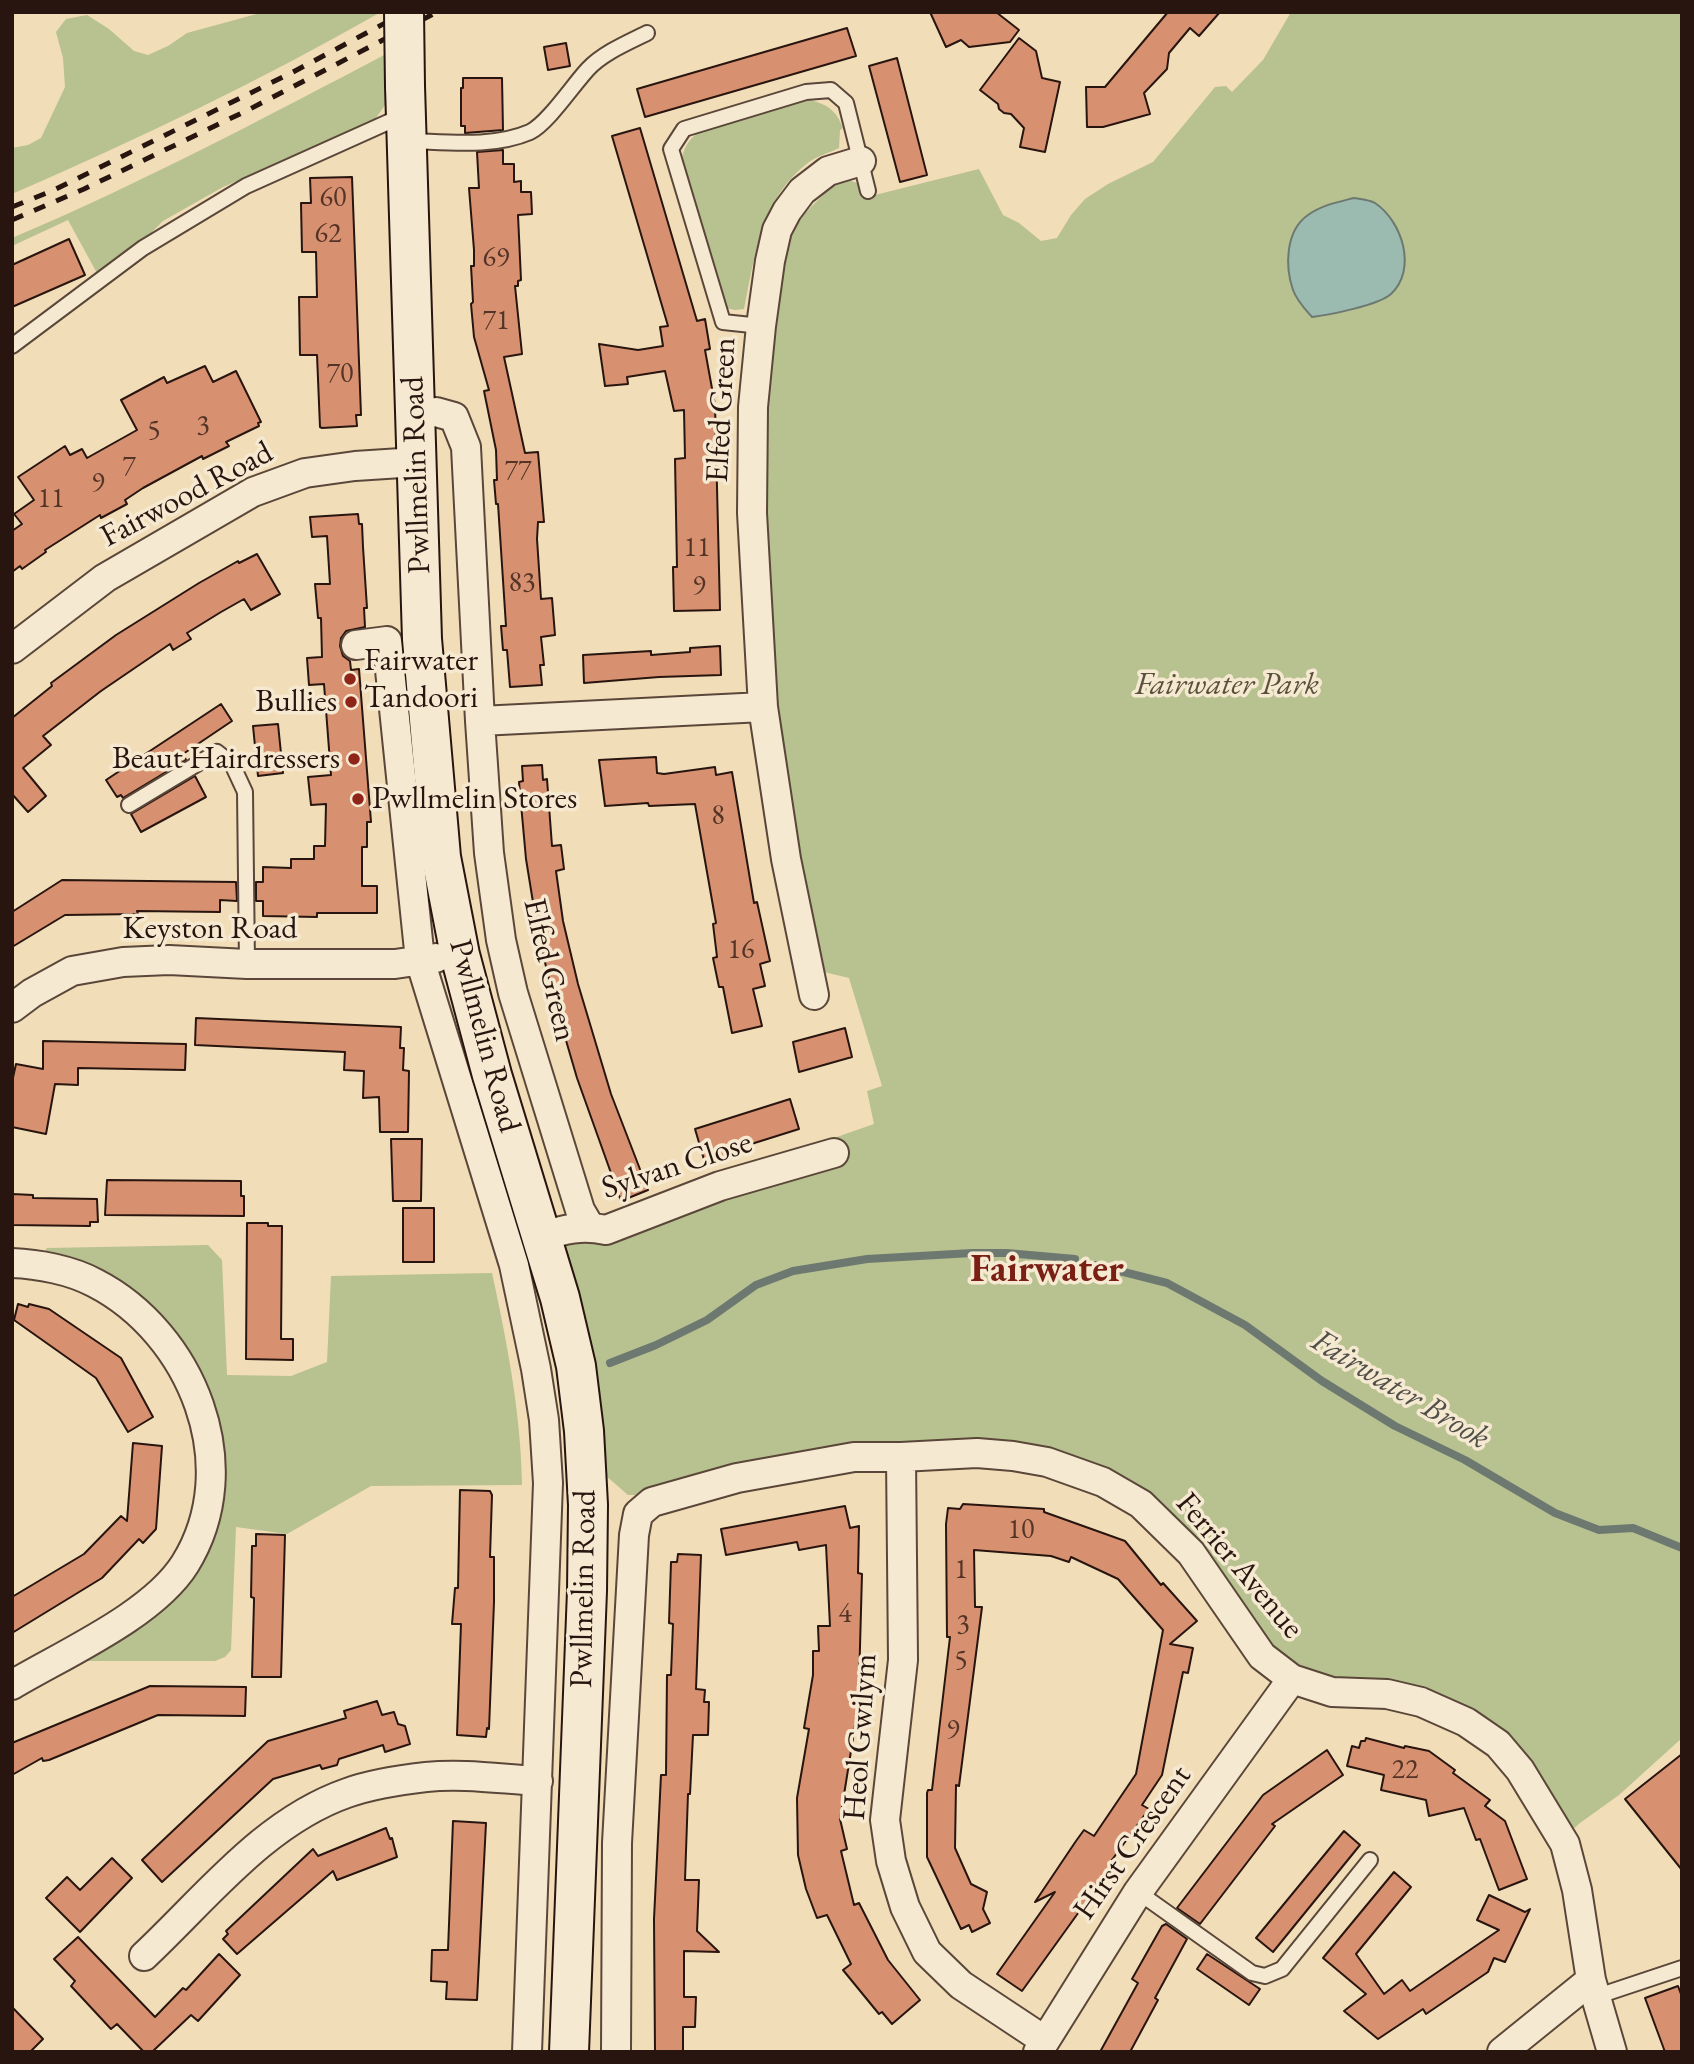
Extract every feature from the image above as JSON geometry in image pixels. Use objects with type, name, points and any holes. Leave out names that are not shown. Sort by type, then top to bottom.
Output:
[{"type":"street","name":"Pwllmelin Road","points":[[404,12],[422,639],[441,857],[460,955],[492,1075],[560,1298],[576,1366],[584,1431],[587,1591],[569,2052]]},
{"type":"street","name":"Elfed Green","points":[[814,995],[786,859],[763,708],[752,513],[753,407],[761,326],[777,230],[802,191],[828,171],[860,161]]},
{"type":"street","name":"Elfed Green","points":[[416,415],[436,412],[454,417],[466,447],[489,853],[501,940],[513,993],[580,1210],[590,1227]]},
{"type":"street","name":"Fairwood Road","points":[[12,649],[105,578],[253,492],[305,473],[417,462]]},
{"type":"street","name":"Pwllmelin Road","points":[[356,645],[387,641],[420,960],[514,1265],[534,1357],[544,1420],[548,1483],[527,2052]]},
{"type":"street","points":[[480,721],[763,708]]},
{"type":"street","name":"Keyston Road","points":[[12,1008],[32,993],[72,971],[123,962],[169,960],[247,964],[395,964],[460,955]]},
{"type":"street","name":"Sylvan Close","points":[[541,1237],[565,1228],[590,1227],[606,1230],[720,1186],[834,1153]]},
{"type":"street","points":[[12,1263],[61,1271],[94,1282],[128,1306],[163,1338],[200,1402],[209,1439],[210,1483],[202,1527],[185,1565],[158,1596],[116,1625],[12,1685]]},
{"type":"street","name":"Ferrier Avenue","points":[[631,1595],[634,1535],[638,1514],[652,1502],[737,1478],[854,1457],[977,1453],[1047,1462],[1103,1482],[1141,1504],[1191,1553],[1262,1656],[1292,1679],[1332,1692],[1387,1694],[1421,1702],[1466,1722],[1498,1744],[1520,1770],[1565,1844],[1577,1890],[1593,1989],[1612,2052]]},
{"type":"street","name":"Heol Gwilym","points":[[901,1457],[904,1660],[885,1821],[891,1861],[905,1907],[927,1952],[961,1985],[1041,2046]]},
{"type":"street","points":[[587,1591],[631,1595]]},
{"type":"street","name":"Pwllmelin Road","points":[[616,2052],[617,1843],[631,1595]]},
{"type":"street","name":"Hirst Crescent","points":[[1041,2046],[1138,1892],[1292,1679]]},
{"type":"street","points":[[144,1956],[241,1861],[282,1827],[346,1793],[390,1781],[429,1776],[538,1781]]},
{"type":"street","points":[[535,1842],[576,1844]]},
{"type":"street","points":[[1502,2052],[1593,1989]]},
{"type":"lane","points":[[12,346],[143,248],[246,186],[406,114],[502,140],[532,131],[590,66],[647,33]]},
{"type":"lane","points":[[761,326],[723,322],[671,149],[684,129],[806,92],[831,90],[846,103],[868,191]]},
{"type":"lane","points":[[128,805],[217,752],[232,764],[245,792],[247,964]]},
{"type":"lane","points":[[1138,1892],[1252,1973],[1265,1976],[1282,1969],[1370,1860]]},
{"type":"lane","points":[[1593,1989],[1682,1968]]},
{"type":"green space","points":[[264,12],[381,12],[199,108],[12,194],[12,148],[28,145],[41,138],[65,87],[63,58],[56,32],[66,19],[87,15],[109,29],[134,51],[148,55],[187,33]]},
{"type":"green space","name":"Fairwater Park","points":[[1291,12],[1682,12],[1682,1738],[1619,1795],[1571,1831],[1466,1722],[1292,1679],[1141,1504],[977,1453],[628,1495],[605,1475],[565,1257],[566,1243],[838,1152],[834,1138],[874,1124],[867,1091],[882,1086],[849,978],[820,971],[775,736],[760,502],[765,389],[779,266],[796,222],[838,180],[860,184],[867,197],[979,169],[1003,215],[1019,223],[1041,241],[1057,238],[1085,199],[1108,184],[1153,162],[1215,87],[1226,86],[1232,92],[1263,60]]},
{"type":"green space","points":[[390,52],[388,101],[373,122],[223,187],[163,221],[138,246],[98,275],[68,220],[12,246],[12,238],[156,172]]},
{"type":"green space","points":[[809,100],[834,112],[843,128],[840,130],[839,148],[809,162],[793,176],[780,193],[770,210],[757,248],[744,309],[726,308],[681,160],[684,150],[691,139],[703,130]]},
{"type":"green space","points":[[208,1245],[222,1260],[227,1375],[291,1376],[327,1362],[331,1276],[492,1273],[516,1405],[522,1485],[371,1486],[287,1534],[236,1527],[231,1650],[225,1657],[215,1661],[52,1661],[185,1565],[209,1439],[128,1306],[34,1266],[47,1248]]},
{"type":"water","points":[[1354,198],[1375,203],[1393,222],[1399,234],[1405,260],[1399,284],[1391,294],[1376,302],[1312,317],[1301,305],[1290,281],[1288,260],[1291,240],[1300,222],[1308,215],[1324,206]]},
{"type":"building","points":[[930,12],[996,12],[1019,30],[1010,42],[969,47],[961,40],[946,47]]},
{"type":"building","points":[[1168,12],[1220,12],[1199,36],[1190,28],[1169,53],[1167,69],[1144,93],[1150,114],[1103,127],[1087,127],[1086,87],[1105,87]]},
{"type":"building","points":[[847,28],[856,56],[645,117],[637,89]]},
{"type":"building","points":[[1019,38],[1036,51],[1042,78],[1060,82],[1045,152],[1020,147],[1024,128],[980,90]]},
{"type":"building","points":[[566,43],[570,66],[548,70],[544,47]]},
{"type":"building","points":[[897,58],[927,175],[900,182],[869,66]]},
{"type":"building","points":[[463,78],[502,78],[503,130],[465,133],[465,126],[461,126]]},
{"type":"building","points":[[640,128],[697,321],[705,319],[710,349],[705,350],[715,405],[720,610],[674,611],[673,567],[677,567],[675,459],[685,458],[684,410],[674,411],[665,371],[627,377],[628,384],[605,386],[599,344],[638,350],[663,346],[660,327],[668,326],[612,136]]},
{"type":"building","points":[[503,150],[503,164],[514,164],[514,182],[521,181],[521,192],[531,192],[532,214],[518,215],[521,280],[518,281],[518,286],[515,286],[522,354],[504,357],[525,453],[538,452],[544,522],[538,522],[537,539],[541,599],[552,598],[555,635],[541,637],[544,665],[540,665],[542,685],[510,687],[507,650],[503,650],[501,626],[506,626],[494,480],[497,480],[496,450],[484,391],[489,390],[474,337],[471,304],[471,266],[474,266],[474,250],[469,188],[479,188],[477,152]]},
{"type":"building","points":[[352,177],[361,415],[356,415],[357,426],[322,428],[317,355],[300,355],[299,297],[317,297],[316,252],[302,252],[301,203],[311,203],[310,178]]},
{"type":"building","points":[[69,239],[85,275],[12,307],[12,265]]},
{"type":"building","points":[[205,366],[213,382],[236,371],[261,422],[258,423],[259,426],[226,442],[229,446],[203,459],[202,456],[143,488],[125,500],[127,504],[101,518],[100,515],[45,550],[46,552],[22,569],[20,566],[12,572],[12,531],[22,524],[14,514],[34,500],[18,477],[65,446],[70,455],[82,449],[87,458],[137,430],[121,400],[164,377],[167,383]]},
{"type":"building","points":[[358,514],[359,524],[362,524],[367,608],[364,608],[365,627],[346,631],[340,646],[343,656],[350,661],[351,670],[359,669],[371,822],[367,822],[367,847],[362,847],[362,886],[377,886],[377,913],[317,913],[317,917],[263,916],[263,901],[256,901],[256,882],[263,882],[263,867],[291,868],[291,859],[314,859],[314,846],[325,846],[326,804],[311,805],[308,777],[331,775],[324,684],[309,685],[307,658],[322,657],[321,618],[318,618],[315,584],[330,584],[327,536],[312,537],[310,517]]},
{"type":"building","points":[[257,554],[280,594],[251,610],[244,599],[221,612],[187,633],[191,639],[173,650],[170,644],[101,691],[43,736],[51,745],[23,768],[46,796],[28,812],[12,794],[12,718],[52,686],[51,683],[116,635],[199,583],[238,561],[239,563]]},
{"type":"building","points":[[720,646],[721,675],[584,683],[583,655],[651,651],[651,655]]},
{"type":"building","points":[[221,704],[232,721],[183,754],[186,760],[123,798],[121,795],[117,797],[106,780]]},
{"type":"building","points":[[278,724],[283,773],[258,776],[253,726]]},
{"type":"building","points":[[656,757],[657,773],[715,767],[716,775],[732,772],[754,903],[757,902],[770,961],[760,964],[765,986],[753,989],[762,1026],[732,1033],[723,987],[719,987],[713,958],[717,957],[713,924],[716,923],[695,804],[605,806],[599,760]]},
{"type":"building","points":[[542,765],[543,780],[547,779],[552,846],[561,845],[564,869],[556,871],[563,921],[578,984],[611,1094],[648,1190],[621,1201],[577,1078],[538,933],[526,859],[519,782],[523,781],[522,766]]},
{"type":"building","points":[[195,776],[206,797],[141,832],[131,814]]},
{"type":"building","points":[[62,880],[236,882],[237,901],[220,900],[220,912],[137,911],[138,914],[65,915],[12,947],[12,912]]},
{"type":"building","points":[[196,1018],[401,1027],[403,1070],[409,1071],[408,1132],[380,1132],[379,1097],[363,1098],[364,1071],[344,1070],[345,1052],[195,1045]]},
{"type":"building","points":[[845,1028],[852,1057],[799,1072],[793,1042]]},
{"type":"building","points":[[43,1041],[186,1044],[185,1070],[78,1068],[78,1085],[55,1084],[46,1134],[12,1127],[12,1082],[16,1064],[43,1069]]},
{"type":"building","points":[[790,1099],[799,1129],[729,1151],[730,1156],[705,1163],[695,1129]]},
{"type":"building","points":[[391,1139],[422,1139],[421,1201],[393,1201]]},
{"type":"building","points":[[107,1180],[241,1181],[244,1216],[105,1215]]},
{"type":"building","points":[[12,1194],[33,1195],[33,1198],[97,1199],[98,1222],[90,1222],[90,1226],[12,1225]]},
{"type":"building","points":[[403,1208],[434,1208],[434,1262],[403,1262]]},
{"type":"building","points":[[247,1223],[282,1226],[281,1339],[293,1339],[293,1360],[246,1359]]},
{"type":"building","points":[[18,1304],[49,1309],[121,1358],[153,1417],[128,1432],[96,1378],[14,1320]]},
{"type":"building","points":[[133,1443],[162,1446],[156,1529],[143,1543],[139,1539],[102,1578],[12,1633],[12,1597],[84,1554],[121,1516],[127,1521]]},
{"type":"building","points":[[460,1490],[490,1491],[492,1495],[490,1557],[494,1557],[494,1602],[489,1729],[487,1728],[486,1737],[457,1735],[461,1624],[452,1624],[455,1588],[458,1588]]},
{"type":"building","points":[[963,1504],[1044,1509],[1044,1512],[1125,1541],[1161,1585],[1163,1583],[1197,1621],[1170,1644],[1193,1648],[1188,1673],[1183,1672],[1162,1775],[1142,1805],[1149,1809],[1109,1864],[1112,1866],[1022,1991],[997,1974],[1055,1892],[1035,1902],[1076,1841],[1084,1830],[1094,1836],[1136,1774],[1163,1630],[1118,1579],[1071,1557],[1069,1562],[1051,1556],[974,1550],[975,1607],[982,1607],[959,1786],[956,1785],[955,1848],[971,1884],[987,1892],[983,1909],[990,1923],[972,1932],[969,1925],[961,1929],[927,1857],[927,1793],[932,1790],[950,1637],[947,1637],[946,1524],[948,1508],[960,1509]]},
{"type":"building","points":[[845,1506],[850,1528],[859,1526],[858,1573],[862,1574],[859,1683],[864,1683],[864,1713],[862,1727],[855,1726],[840,1819],[847,1849],[841,1851],[854,1905],[859,1903],[888,1960],[920,2000],[892,2024],[882,2012],[879,2014],[843,1970],[851,1964],[827,1915],[817,1918],[806,1889],[798,1855],[797,1798],[809,1729],[804,1728],[813,1675],[813,1651],[819,1651],[818,1626],[830,1626],[826,1545],[799,1550],[797,1542],[726,1555],[721,1529]]},
{"type":"building","points":[[256,1534],[285,1535],[281,1677],[252,1677],[252,1546],[256,1546]]},
{"type":"building","points":[[678,1554],[701,1555],[696,1689],[705,1690],[704,1702],[709,1702],[708,1735],[693,1735],[685,1880],[699,1880],[697,1931],[719,1952],[684,1951],[684,1997],[696,1997],[695,2027],[683,2027],[683,2052],[655,2052],[654,1919],[661,1775],[666,1775],[667,1675],[671,1675],[671,1562],[677,1562]]},
{"type":"building","points":[[150,1686],[246,1687],[245,1716],[158,1715],[49,1760],[43,1761],[42,1758],[12,1775],[12,1743]]},
{"type":"building","points":[[377,1701],[382,1715],[394,1712],[398,1724],[405,1726],[410,1744],[385,1752],[383,1745],[339,1759],[337,1765],[322,1769],[320,1765],[273,1779],[162,1882],[142,1860],[268,1741],[346,1718],[344,1711]]},
{"type":"building","points":[[1366,1738],[1404,1748],[1405,1746],[1429,1751],[1455,1770],[1453,1773],[1490,1800],[1485,1806],[1505,1821],[1527,1879],[1499,1890],[1480,1839],[1476,1840],[1464,1808],[1429,1816],[1426,1800],[1381,1790],[1384,1775],[1347,1766],[1352,1746],[1359,1748],[1361,1741]]},
{"type":"building","points":[[1327,1750],[1343,1775],[1272,1824],[1275,1826],[1200,1924],[1177,1908],[1263,1795]]},
{"type":"building","points":[[1682,1754],[1682,1870],[1625,1799]]},
{"type":"building","points":[[453,1821],[486,1823],[477,2000],[446,1999],[447,1982],[431,1981],[432,1950],[448,1950]]},
{"type":"building","points":[[386,1828],[397,1857],[337,1880],[333,1871],[237,1954],[223,1939],[228,1934],[226,1931],[313,1849],[318,1856]]},
{"type":"building","points":[[1344,1831],[1360,1845],[1273,1952],[1256,1938]]},
{"type":"building","points":[[112,1858],[132,1878],[80,1932],[46,1898],[67,1877],[80,1890]]},
{"type":"building","points":[[1394,1872],[1411,1887],[1356,1954],[1384,1994],[1402,1980],[1410,1991],[1499,1930],[1477,1920],[1489,1895],[1525,1912],[1530,1909],[1505,1962],[1494,1958],[1488,1972],[1426,2014],[1423,2009],[1378,2039],[1344,2011],[1366,1994],[1323,1958]]},
{"type":"building","points":[[1166,1924],[1187,1939],[1155,1998],[1158,2000],[1130,2052],[1100,2052],[1138,1983],[1132,1979],[1162,1926]]},
{"type":"building","points":[[78,1937],[155,2017],[183,1988],[186,1990],[219,1954],[240,1975],[198,2021],[191,2015],[152,2052],[144,2052],[117,2024],[111,2029],[71,1986],[75,1981],[54,1959]]},
{"type":"building","points":[[1207,1954],[1260,1989],[1249,2005],[1197,1969]]},
{"type":"building","points":[[1678,1986],[1682,1997],[1682,2052],[1665,2052],[1645,1998]]},
{"type":"building","points":[[12,2007],[43,2039],[30,2052],[12,2052]]},
{"type":"waterway","name":"Fairwater Brook","points":[[610,1363],[656,1345],[707,1320],[756,1285],[793,1271],[867,1259],[972,1253],[1075,1259]]},
{"type":"waterway","name":"Fairwater Brook","points":[[1096,1265],[1167,1283],[1245,1325],[1322,1381],[1395,1426],[1465,1460],[1555,1513],[1599,1530],[1633,1528],[1682,1548]]},
{"type":"railway","points":[[12,207],[54,190],[293,72],[406,12]]},
{"type":"railway","points":[[12,220],[84,189],[248,110],[437,12]]},
{"type":"place","name":"Fairwater Tandoori","points":[[350,679]]},
{"type":"place","name":"Bullies","points":[[351,702]]},
{"type":"place","name":"Beaut Hairdressers","points":[[354,759]]},
{"type":"place","name":"Pwllmelin Stores","points":[[358,799]]},
{"type":"district","name":"Fairwater","points":[[1047,1271]]}]
